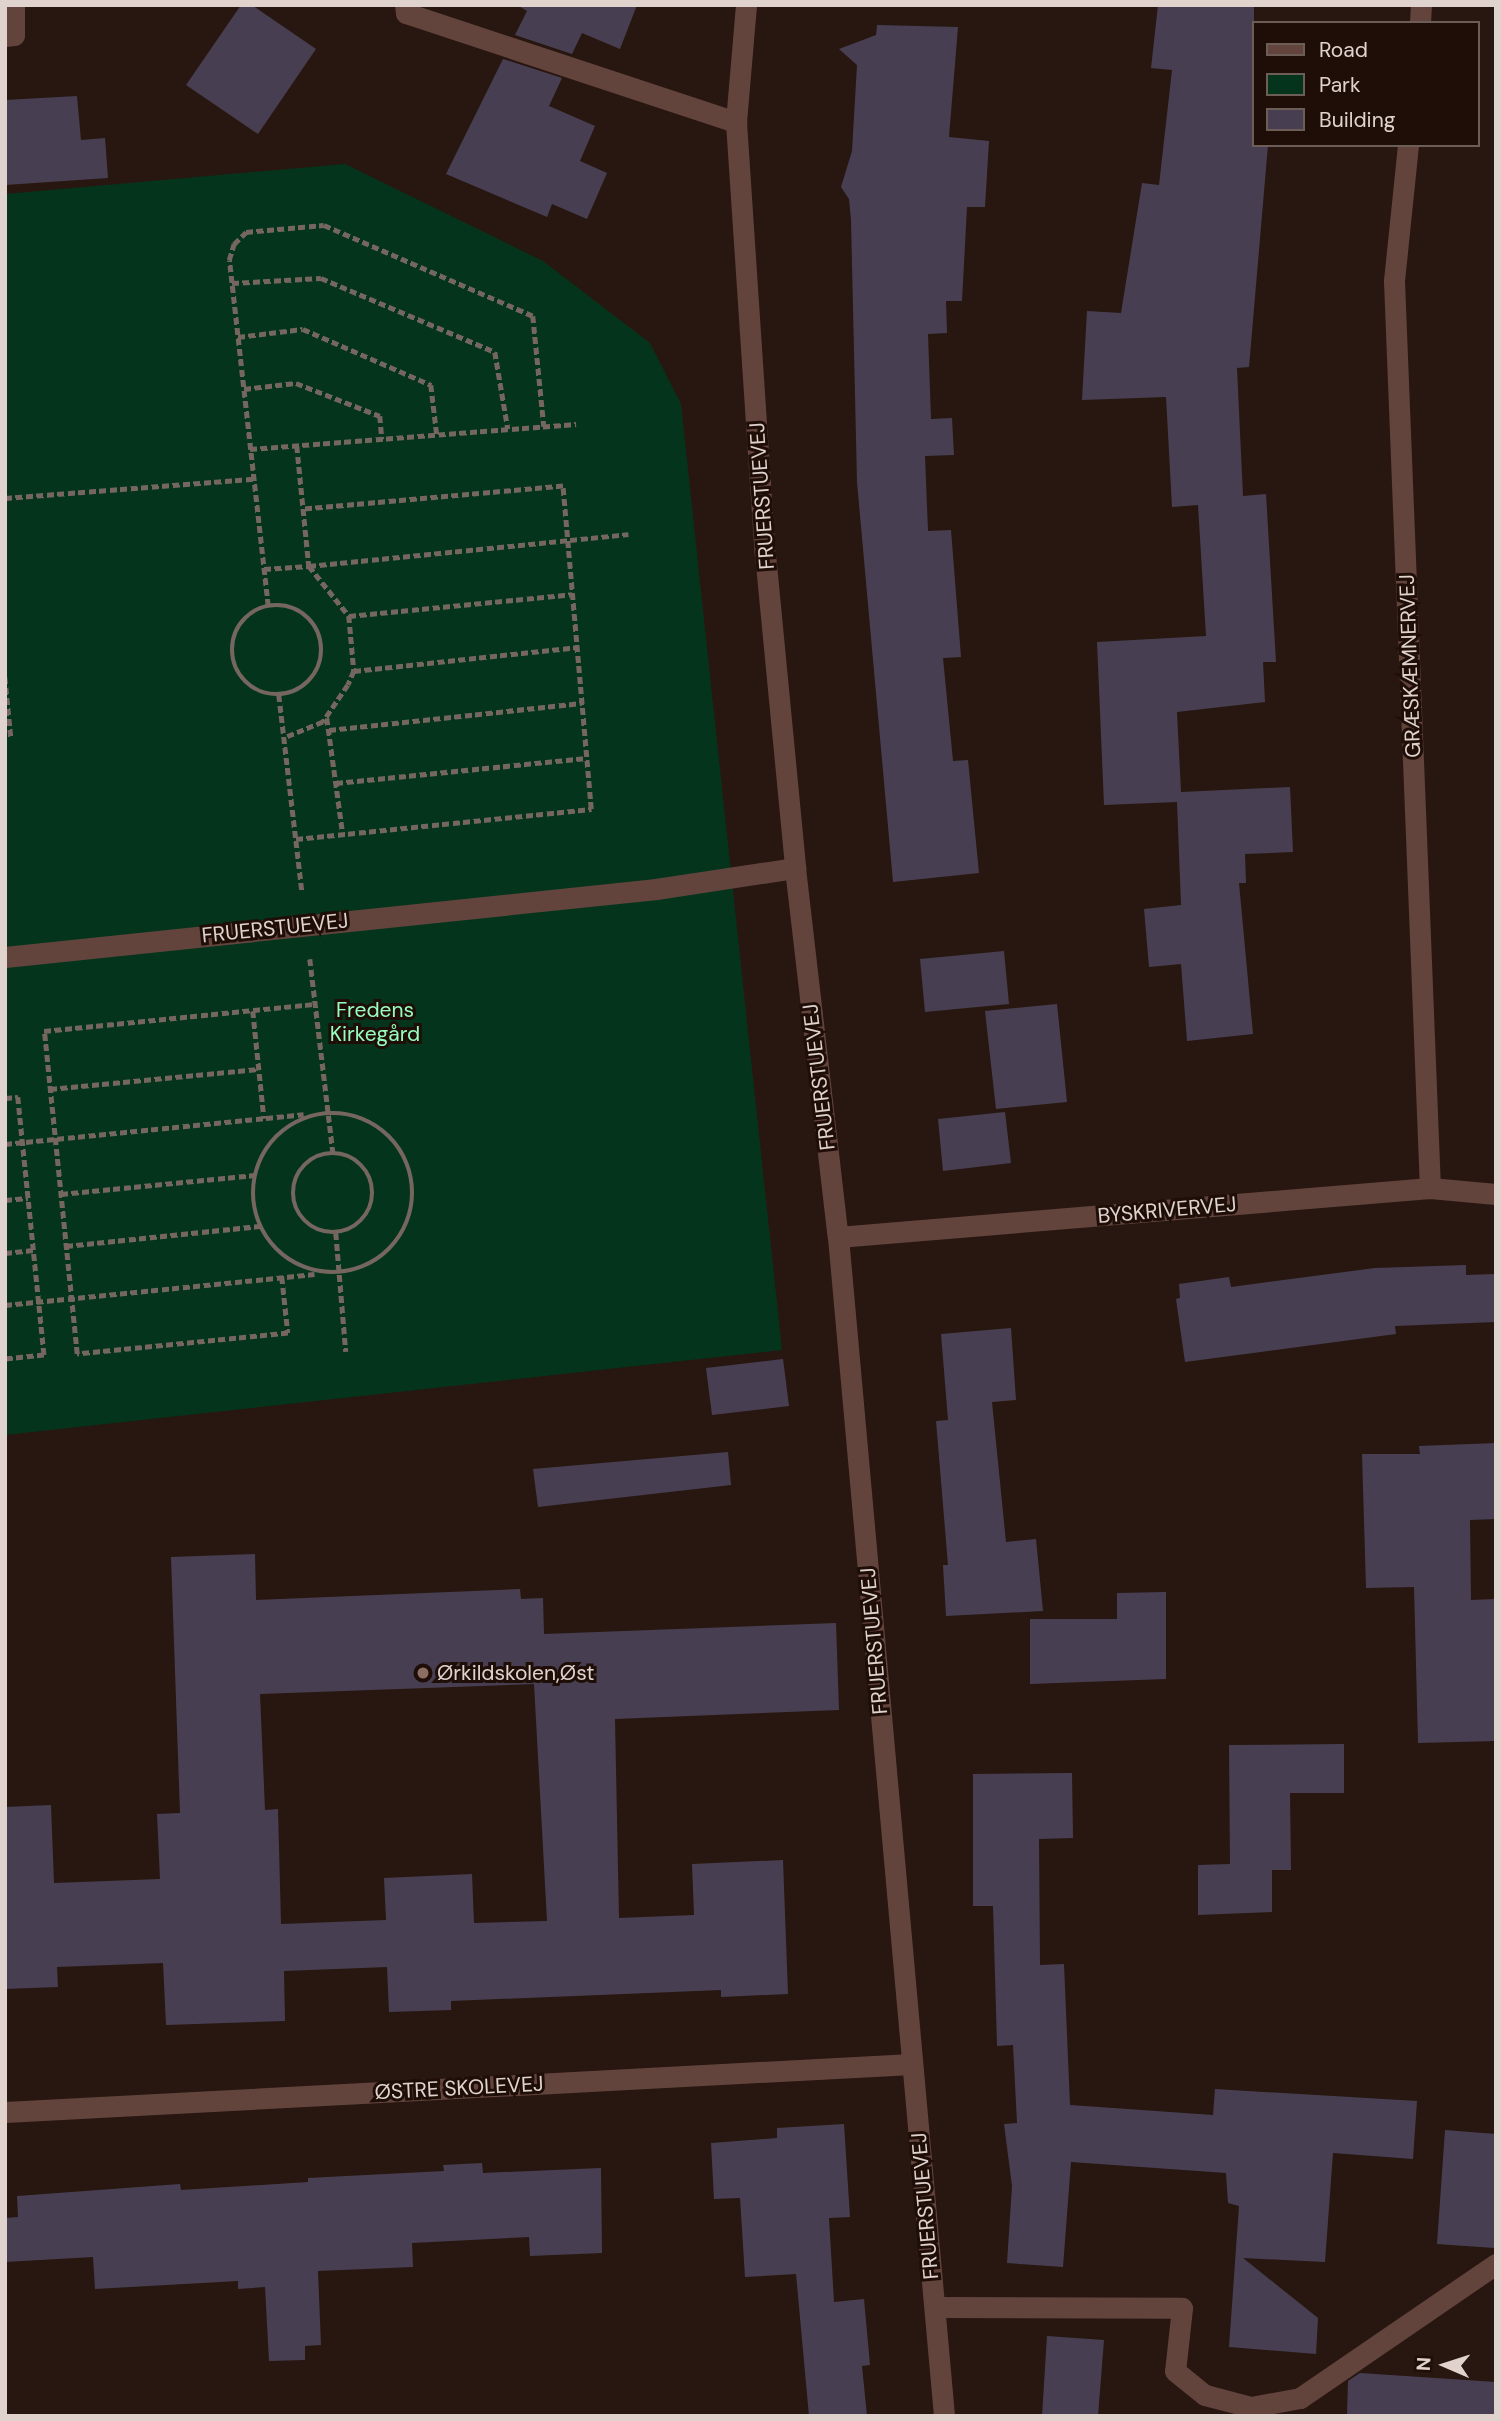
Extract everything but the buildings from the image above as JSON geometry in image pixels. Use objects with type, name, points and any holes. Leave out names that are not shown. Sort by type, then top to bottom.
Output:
[{"type":"street","points":[[5,36],[14,36],[14,5]]},
{"type":"street","points":[[405,5],[406,13],[736,122]]},
{"type":"street","name":"FRUERSTUEVEJ","points":[[746,5],[736,122],[765,554],[795,868],[838,1237],[944,2416]]},
{"type":"street","name":"GRÆSKÆMNERVEJ","points":[[1408,147],[1394,281],[1430,1188]]},
{"type":"street","name":"FRUERSTUEVEJ","points":[[5,957],[656,889],[795,868]]},
{"type":"street","name":"BYSKRIVERVEJ","points":[[838,1237],[1430,1188],[1496,1194]]},
{"type":"street","name":"ØSTRE SKOLEVEJ","points":[[5,2112],[912,2064]]},
{"type":"street","points":[[934,2307],[1182,2308],[1175,2371],[1205,2395],[1251,2407],[1300,2398],[1496,2264]]},
{"type":"path","points":[[268,606],[229,260],[234,244],[246,232],[324,225],[533,316],[544,426]]},
{"type":"path","points":[[232,283],[321,278],[495,352],[508,429]]},
{"type":"path","points":[[238,337],[303,329],[431,385],[437,435]]},
{"type":"path","points":[[243,389],[296,383],[380,416],[382,439]]},
{"type":"path","points":[[250,449],[576,424]]},
{"type":"path","points":[[284,738],[327,718],[354,671],[349,616],[309,566],[297,446]]},
{"type":"path","points":[[5,498],[254,479]]},
{"type":"path","points":[[296,839],[591,809],[563,486],[304,509]]},
{"type":"path","points":[[264,569],[628,534]]},
{"type":"path","points":[[349,616],[572,594]]},
{"type":"path","points":[[268,606],[297,610],[309,618],[320,638],[321,660],[315,674],[293,692],[279,695],[257,690],[240,677],[233,663],[235,634],[243,621],[268,606]]},
{"type":"path","points":[[354,671],[577,647]]},
{"type":"path","points":[[5,677],[11,737]]},
{"type":"path","points":[[329,730],[582,703]]},
{"type":"path","points":[[327,718],[343,835]]},
{"type":"path","points":[[336,783],[587,758]]},
{"type":"path","points":[[282,1277],[288,1333],[77,1354],[44,1031],[316,1004]]},
{"type":"path","points":[[253,1011],[264,1118]]},
{"type":"path","points":[[50,1089],[259,1069]]},
{"type":"path","points":[[5,1098],[18,1097],[44,1355],[5,1359]]},
{"type":"path","points":[[308,1114],[274,1138],[255,1175],[254,1210],[260,1226],[284,1257],[319,1273]]},
{"type":"path","points":[[5,1144],[308,1114],[354,1115],[377,1126],[396,1142],[408,1164],[413,1188],[411,1213],[400,1237],[384,1255],[362,1268],[338,1273],[5,1305]]},
{"type":"path","points":[[333,1153],[358,1161],[373,1185],[369,1211],[360,1223],[335,1233],[311,1226],[302,1217],[293,1194],[295,1181],[309,1160],[333,1153]]},
{"type":"path","points":[[61,1194],[255,1175]]},
{"type":"path","points":[[5,1200],[28,1198]]},
{"type":"path","points":[[66,1246],[260,1226]]},
{"type":"path","points":[[335,1233],[346,1352]]},
{"type":"path","points":[[5,1253],[34,1250]]},
{"type":"green space","name":"Fredens Kirkegård","points":[[345,164],[543,261],[650,343],[681,404],[782,1350],[5,1435],[5,194]]},
{"type":"place","name":"Ørkildskolen,Øst","points":[[423,1673]]}]
